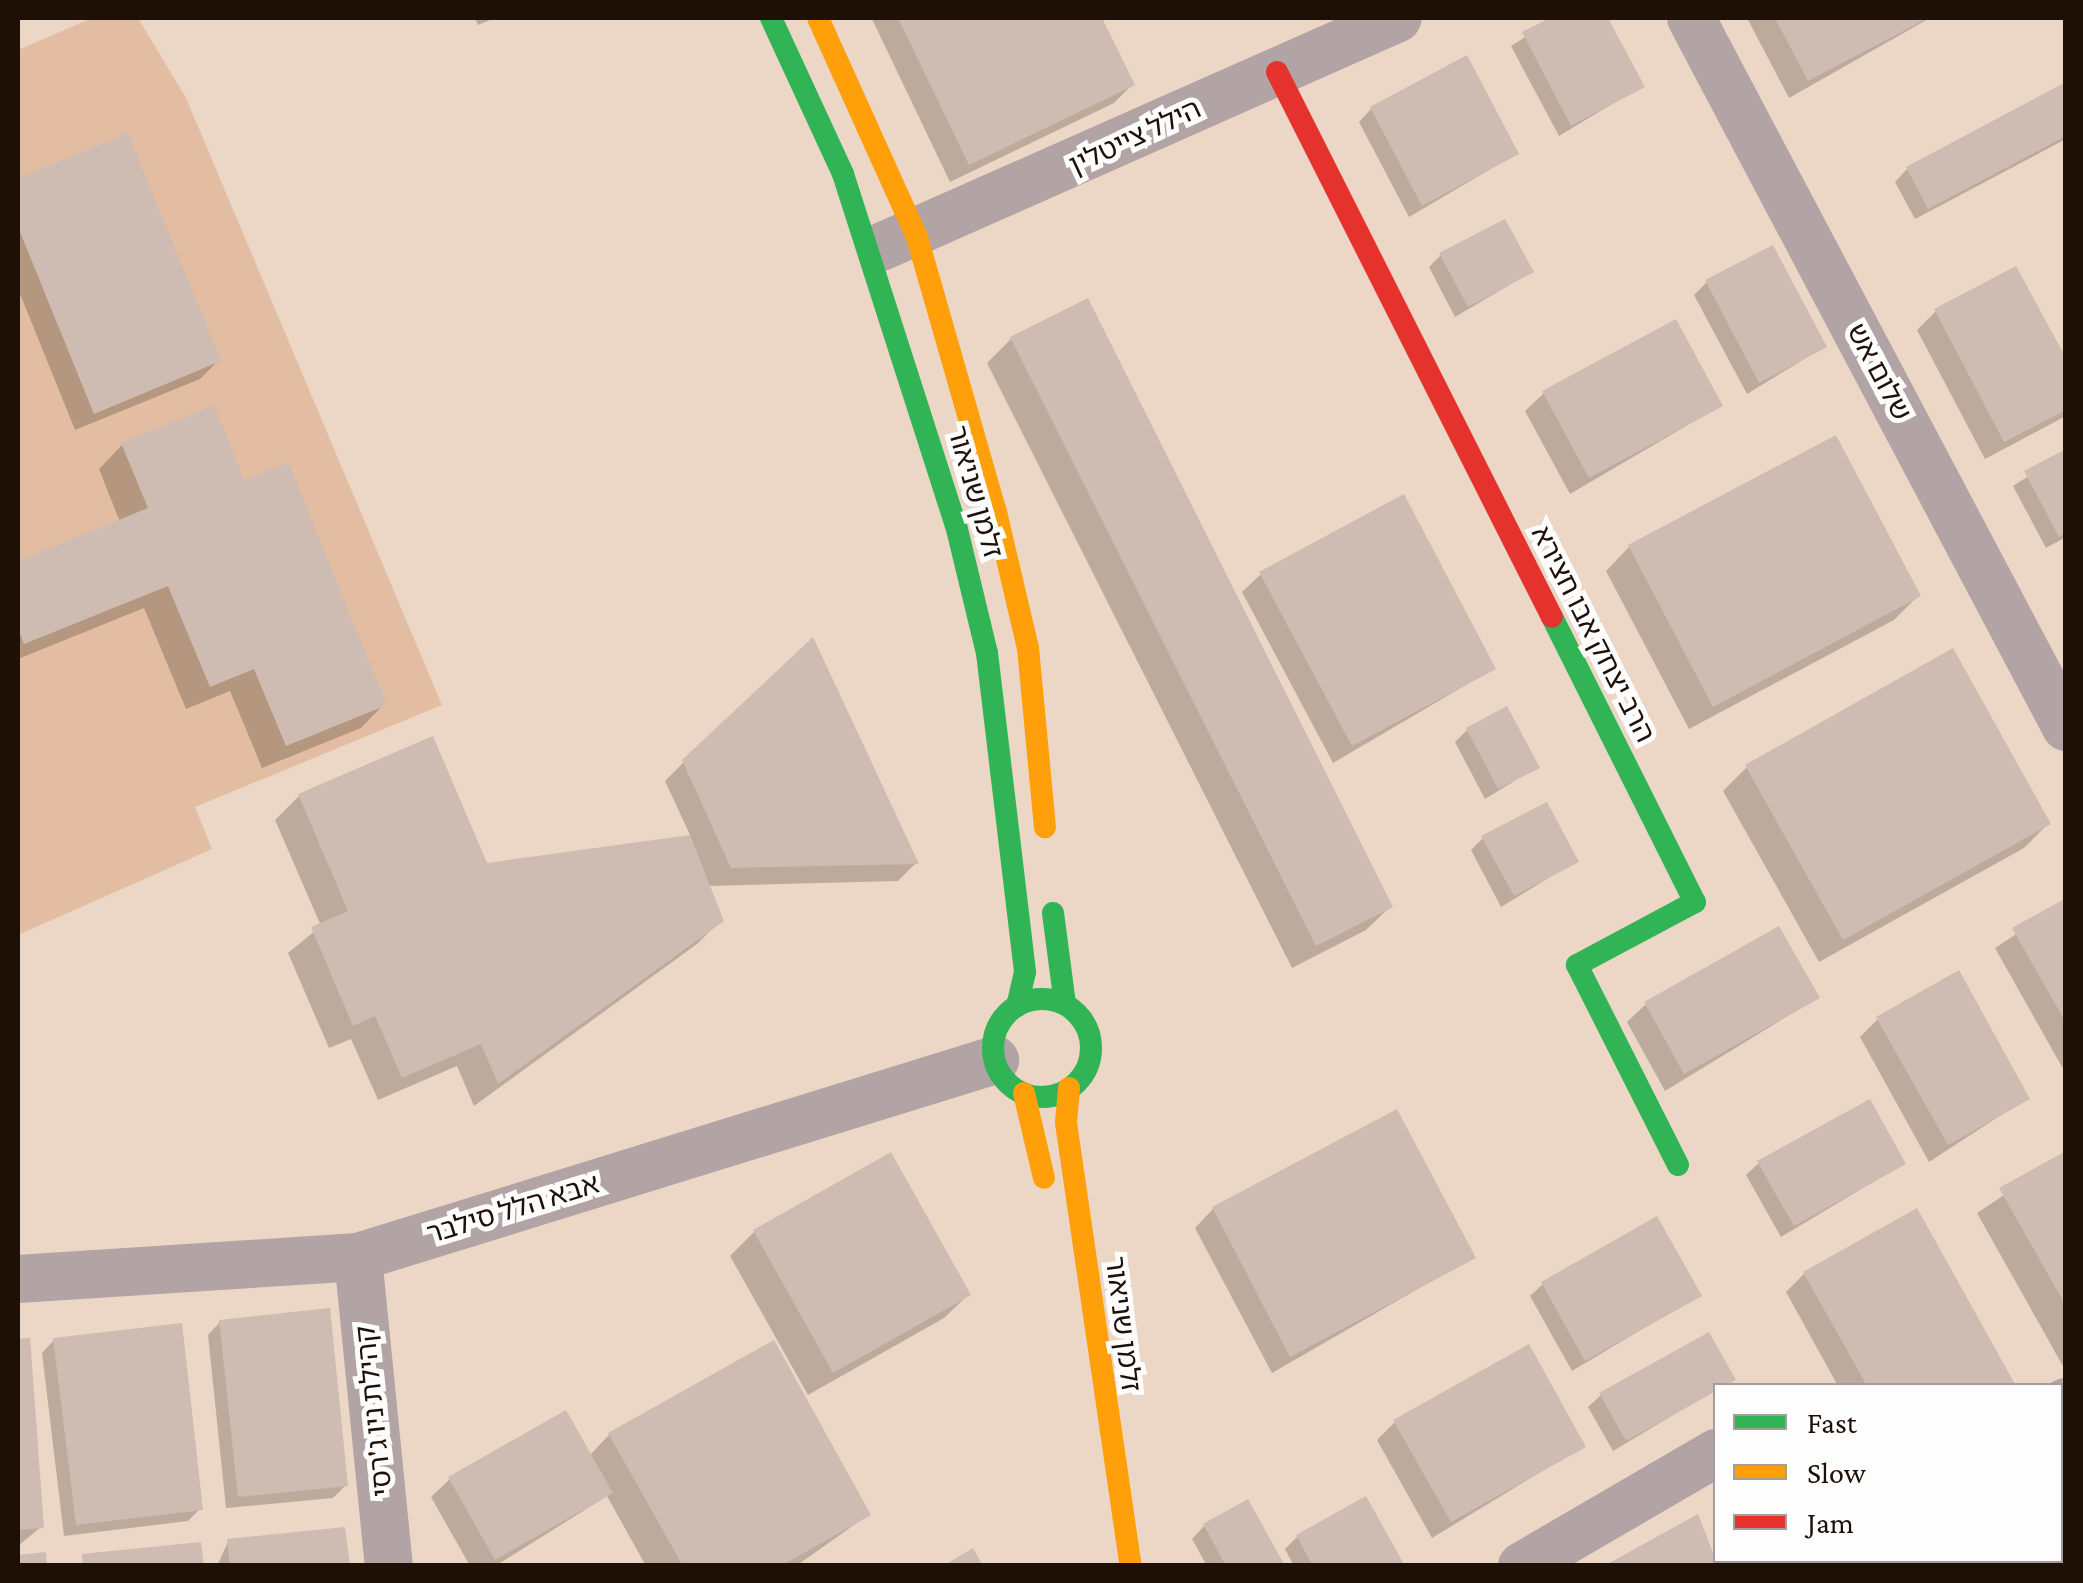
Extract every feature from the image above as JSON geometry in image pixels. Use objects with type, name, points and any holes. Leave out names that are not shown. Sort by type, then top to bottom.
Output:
[{"type":"street","name":"זלמן שניאור","points":[[771,18],[870,250],[988,653],[1024,972],[1017,1006]]},
{"type":"street","name":"זלמן שניאור","points":[[818,18],[917,236],[1028,648],[1048,857]]},
{"type":"street","name":"הילל צייטלין","points":[[870,250],[917,236],[1398,18]]},
{"type":"street","name":"שלום אש","points":[[1691,18],[2066,727]]},
{"type":"street","name":"הרב יצחק אבו חצירא","points":[[1277,72],[1696,902],[1577,965],[1678,1165]]},
{"type":"street","points":[[1010,1077],[1070,1088],[1092,1045],[1065,1004],[1051,894]]},
{"type":"street","points":[[1047,1203],[997,1030],[1017,1006],[1065,1004]]},
{"type":"street","name":"אבא הלל סילבר","points":[[18,1279],[358,1257],[1010,1077]]},
{"type":"street","name":"זלמן שניאור","points":[[1070,1088],[1084,1257],[1131,1566]]},
{"type":"street","name":"קהילת ניו ג'רסי","points":[[358,1257],[389,1566]]},
{"type":"street","points":[[1522,1566],[1713,1455]]},
{"type":"shaded area","points":[[92,18],[138,18],[186,98],[442,705],[195,807],[212,849],[18,935],[18,50]]},
{"type":"building","points":[[898,18],[1102,18],[1135,85],[969,165]]},
{"type":"building","points":[[1550,18],[1608,18],[1645,87],[1571,126],[1522,32]]},
{"type":"building","points":[[1775,18],[1928,18],[1808,81]]},
{"type":"building","points":[[1467,55],[1519,154],[1422,206],[1370,107]]},
{"type":"building","points":[[2066,82],[2066,136],[1928,209],[1906,167]]},
{"type":"building","points":[[128,133],[221,361],[94,414],[18,227],[18,178]]},
{"type":"building","points":[[1505,219],[1534,272],[1468,307],[1439,253]]},
{"type":"building","points":[[1773,245],[1827,347],[1759,383],[1705,280]]},
{"type":"building","points":[[2016,266],[2066,358],[2066,410],[2004,442],[1934,309]]},
{"type":"building","points":[[1088,298],[1393,907],[1316,946],[1010,337]]},
{"type":"building","points":[[1676,319],[1723,406],[1589,478],[1542,391]]},
{"type":"building","points":[[214,405],[244,480],[288,462],[387,705],[286,746],[254,669],[210,687],[168,586],[24,644],[18,628],[18,561],[148,508],[121,443]]},
{"type":"building","points":[[1836,435],[1921,596],[1713,707],[1628,545]]},
{"type":"building","points":[[2066,449],[2066,533],[2059,537],[2024,471]]},
{"type":"building","points":[[1404,494],[1496,669],[1352,746],[1259,572]]},
{"type":"building","points":[[813,637],[919,864],[731,868],[682,760]]},
{"type":"building","points":[[1953,648],[2051,824],[1843,940],[1745,765]]},
{"type":"building","points":[[1507,706],[1540,768],[1498,789],[1466,728]]},
{"type":"building","points":[[433,736],[487,863],[690,835],[724,921],[498,1084],[481,1044],[402,1078],[375,1016],[353,1026],[311,927],[348,911],[298,794]]},
{"type":"building","points":[[1547,802],[1579,862],[1514,896],[1481,836]]},
{"type":"building","points":[[2066,898],[2066,1023],[2012,928]]},
{"type":"building","points":[[1779,926],[1820,998],[1684,1074],[1644,1002]]},
{"type":"building","points":[[1959,970],[2030,1099],[1948,1145],[1876,1017]]},
{"type":"building","points":[[1870,1099],[1906,1164],[1794,1226],[1757,1161]]},
{"type":"building","points":[[1397,1109],[1476,1258],[1290,1357],[1212,1207]]},
{"type":"building","points":[[2066,1151],[2066,1306],[1999,1188]]},
{"type":"building","points":[[891,1152],[971,1295],[833,1373],[753,1230]]},
{"type":"building","points":[[1917,1208],[2014,1383],[1865,1383],[1803,1272]]},
{"type":"building","points":[[1657,1216],[1702,1296],[1585,1361],[1541,1282]]},
{"type":"building","points":[[330,1308],[348,1486],[238,1497],[219,1320]]},
{"type":"building","points":[[182,1323],[203,1510],[76,1525],[53,1338]]},
{"type":"building","points":[[1709,1332],[1736,1380],[1713,1383],[1713,1393],[1626,1441],[1599,1393]]},
{"type":"building","points":[[30,1338],[44,1528],[18,1530],[18,1339]]},
{"type":"building","points":[[774,1340],[871,1515],[781,1566],[683,1566],[608,1433]]},
{"type":"building","points":[[1529,1344],[1586,1447],[1451,1522],[1393,1420]]},
{"type":"building","points":[[566,1410],[613,1493],[495,1560],[448,1477]]},
{"type":"building","points":[[1366,1496],[1405,1566],[1313,1566],[1296,1535]]},
{"type":"building","points":[[1248,1499],[1285,1566],[1226,1566],[1203,1524]]},
{"type":"building","points":[[1698,1514],[1713,1552],[1713,1563],[1727,1566],[1604,1566]]},
{"type":"building","points":[[2063,1526],[2066,1566],[2035,1566],[2063,1563]]},
{"type":"building","points":[[345,1527],[350,1566],[230,1566],[227,1539]]},
{"type":"building","points":[[201,1542],[204,1566],[83,1566],[82,1554]]},
{"type":"building","points":[[973,1548],[983,1566],[943,1566]]},
{"type":"building","points":[[46,1552],[47,1566],[18,1566],[18,1555]]},
{"type":"building","points":[[1959,1563],[2019,1566],[1960,1566]]},
{"type":"traffic: fast","points":[[771,18],[843,174],[956,525],[987,653],[1025,972],[1017,1006]]},
{"type":"traffic: fast","points":[[1552,617],[1695,902],[1577,965],[1678,1165]]},
{"type":"traffic: fast","points":[[1053,913],[1065,1004]]},
{"type":"traffic: fast","points":[[1042,999],[1061,1003],[1076,1014],[1087,1029],[1091,1048],[1087,1067],[1076,1082],[1061,1093],[1042,1097],[1023,1093],[1008,1082],[997,1067],[993,1048],[997,1029],[1008,1014],[1023,1003],[1042,999]]},
{"type":"traffic: slow","points":[[818,18],[917,237],[996,512],[1028,648],[1045,827]]},
{"type":"traffic: slow","points":[[1069,1088],[1066,1123],[1131,1566]]},
{"type":"traffic: slow","points":[[1024,1093],[1044,1178]]},
{"type":"traffic: jam","points":[[1277,72],[1552,617]]}]
